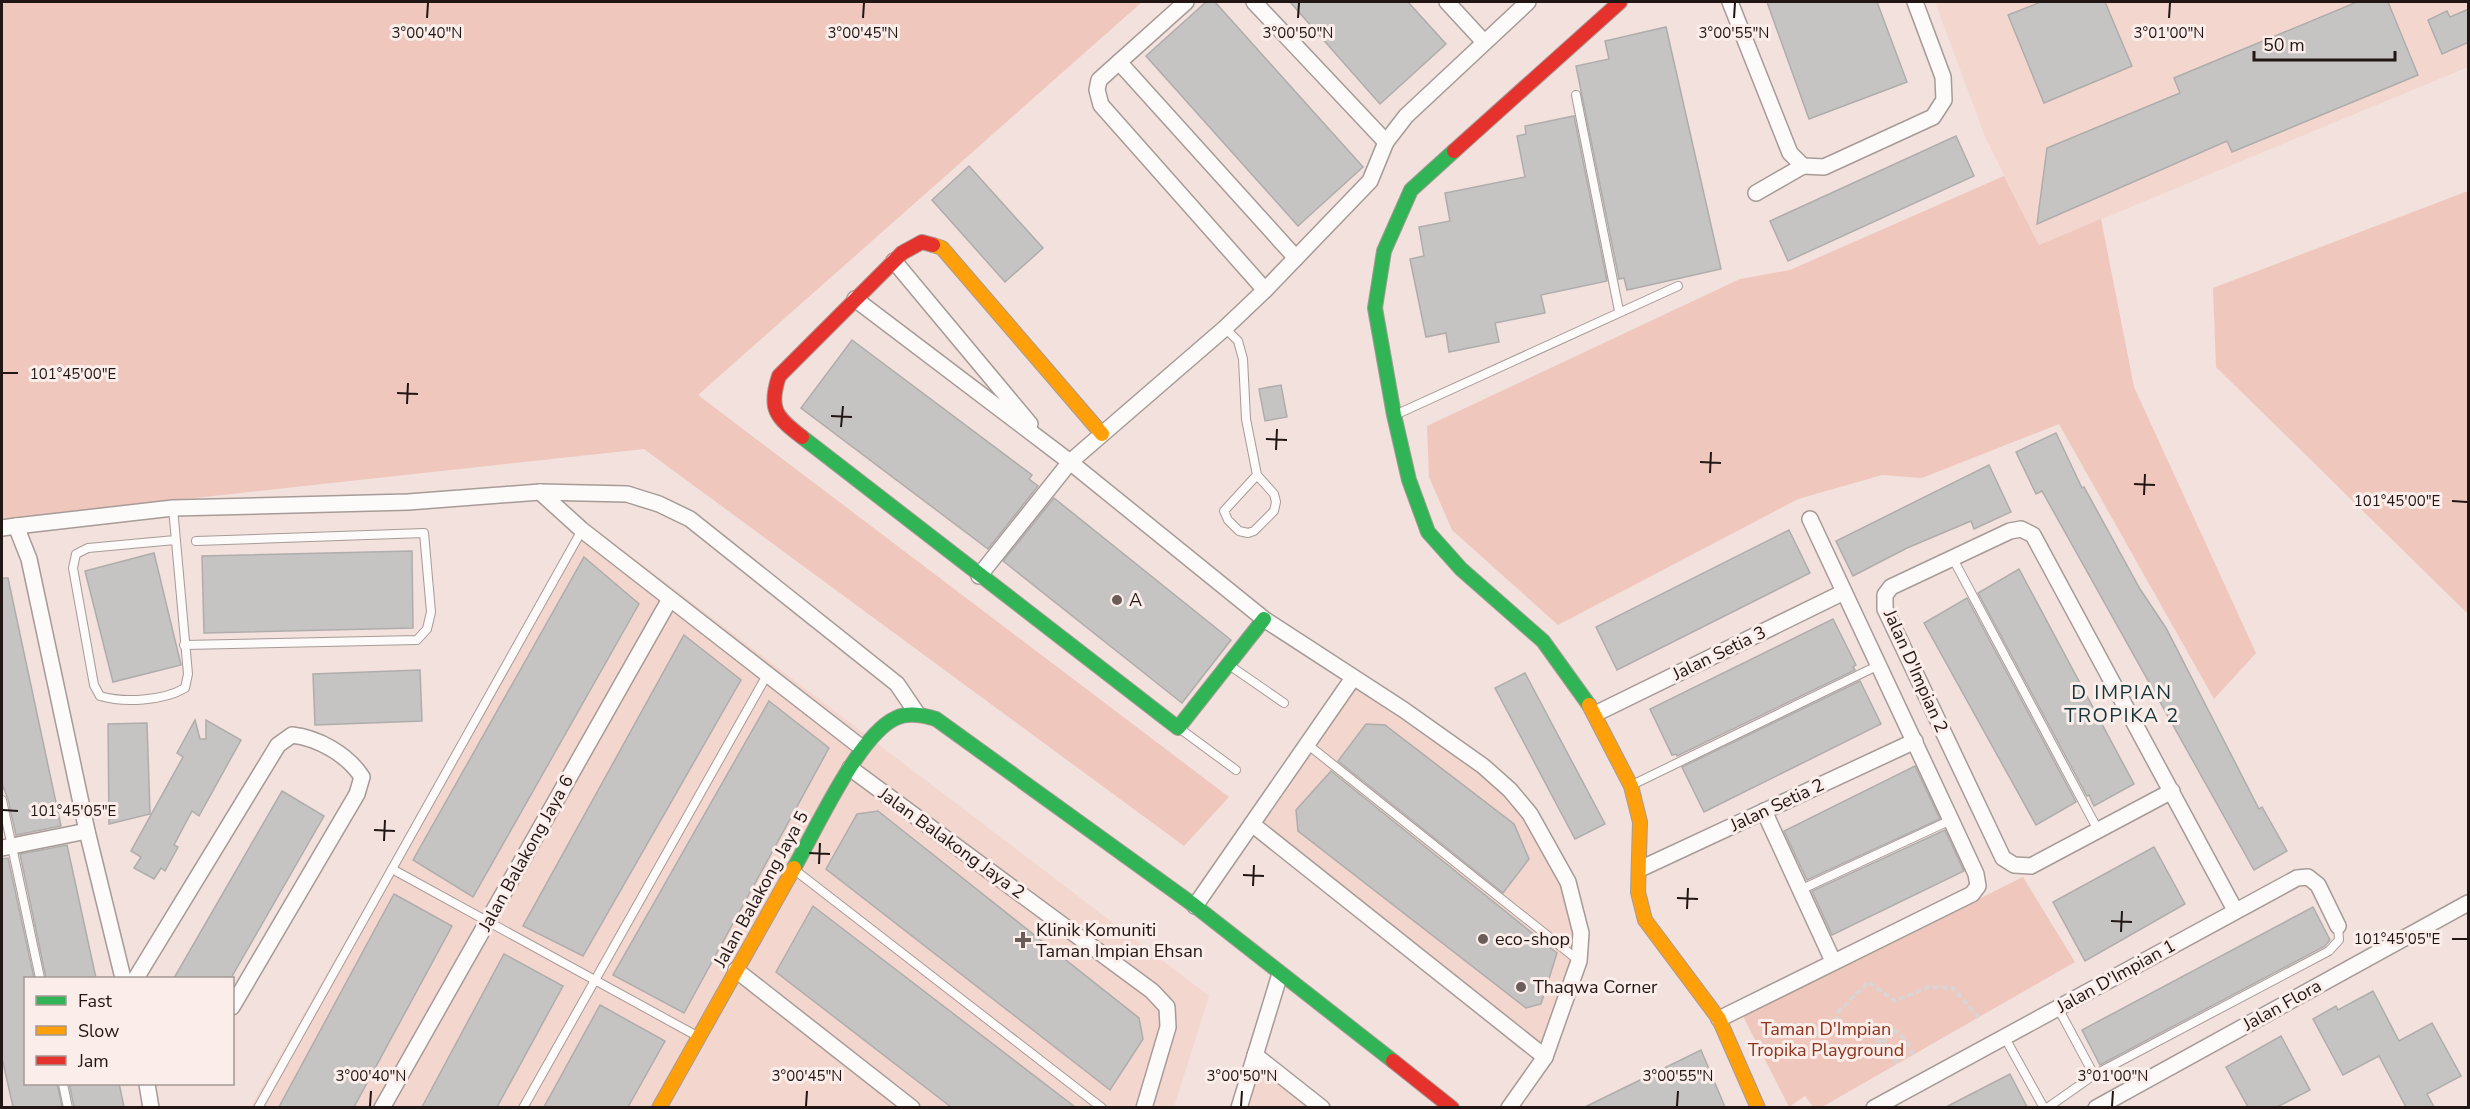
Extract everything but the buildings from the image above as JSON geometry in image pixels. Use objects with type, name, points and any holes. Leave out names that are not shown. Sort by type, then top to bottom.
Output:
[{"type":"street","points":[[1186,2],[1098,80],[1097,90],[1101,105],[1265,290]]},
{"type":"street","points":[[1254,2],[1386,142]]},
{"type":"street","points":[[1448,2],[1484,42]]},
{"type":"street","points":[[979,576],[1070,462],[1225,328],[1265,290],[1370,181],[1386,142],[1406,116],[1528,2]]},
{"type":"street","points":[[1620,2],[1411,190],[1384,251],[1375,308],[1394,415],[1409,480],[1428,532],[1461,569],[1544,641],[1594,714],[1630,786],[1640,822],[1638,892],[1645,920],[1719,1018],[1758,1107]]},
{"type":"street","points":[[1730,2],[1790,153],[1803,166]]},
{"type":"street","points":[[1756,193],[1803,166],[1824,167],[1933,117],[1944,100],[1943,77],[1915,2]]},
{"type":"street","points":[[1119,62],[1296,258]]},
{"type":"street","points":[[1102,434],[942,248],[922,242],[894,261],[779,376],[773,394],[776,414],[789,427],[1178,728],[1264,619]]},
{"type":"street","points":[[894,261],[1048,446]]},
{"type":"street","points":[[855,299],[1070,462],[1264,619],[1483,766],[1517,798],[1530,814],[1568,882],[1581,933],[1579,961],[1545,1057],[1509,1107]]},
{"type":"street","points":[[540,492],[582,530],[862,748]]},
{"type":"street","points":[[123,977],[87,831],[29,559],[9,527],[173,508],[408,502],[540,492],[627,494],[659,504],[690,519],[897,684],[916,712],[936,719],[1195,906],[1452,1107]]},
{"type":"street","points":[[1719,1018],[1972,894],[1978,886],[1976,874],[1951,819],[1810,519]]},
{"type":"street","name":"Jalan D'Impian 2","points":[[2172,791],[2031,866],[2014,865],[2003,858],[1885,609],[1885,595],[1891,587],[2010,531],[2022,530],[2033,535],[2172,791],[2235,910]]},
{"type":"street","name":"Jalan Setia 3","points":[[1594,714],[1844,592]]},
{"type":"street","name":"Jalan Balakong Jaya 6","points":[[382,1107],[670,598]]},
{"type":"street","points":[[1195,906],[1353,678]]},
{"type":"street","name":"Jalan Balakong Jaya 5","points":[[658,1107],[862,748],[891,718],[916,712]]},
{"type":"street","points":[[137,977],[278,745],[292,735],[310,737],[353,763],[362,777],[357,794],[234,1004]]},
{"type":"street","name":"Jalan Setia 2","points":[[1640,869],[1915,741]]},
{"type":"street","name":"Jalan Balakong Jaya 2","points":[[850,768],[1152,991],[1167,1007],[1168,1028],[1144,1107]]},
{"type":"street","points":[[1764,811],[1833,962]]},
{"type":"street","points":[[1252,824],[1545,1057]]},
{"type":"street","points":[[7,847],[87,831]]},
{"type":"street","name":"Jalan D'Impian 1","points":[[1874,1107],[2297,878],[2308,877],[2318,885],[2338,926]]},
{"type":"street","name":"Jalan Flora","points":[[2096,1107],[2469,903]]},
{"type":"street","points":[[736,970],[894,1101],[912,1107]]},
{"type":"street","points":[[1239,1107],[1280,974]]},
{"type":"street","points":[[1255,1055],[1322,1107]]},
{"type":"street","points":[[147,1085],[151,1107]]},
{"type":"lane","points":[[1576,95],[1619,311]]},
{"type":"lane","points":[[1394,415],[1678,286]]},
{"type":"lane","points":[[1225,328],[1238,341],[1243,359],[1246,418],[1257,475],[1276,502],[1274,511],[1254,531],[1248,533],[1239,531],[1227,520],[1224,511],[1257,475]]},
{"type":"lane","points":[[173,508],[183,645],[188,674],[185,688],[174,695],[115,700],[100,696],[94,685],[73,568],[76,554],[88,548],[175,540]]},
{"type":"lane","points":[[258,1107],[582,530]]},
{"type":"lane","points":[[183,645],[417,640],[427,629],[431,612],[424,533],[196,541]]},
{"type":"lane","points":[[1952,557],[2098,830]]},
{"type":"lane","points":[[1229,665],[1284,703]]},
{"type":"lane","points":[[1630,786],[1879,665]]},
{"type":"lane","points":[[523,1107],[767,675]]},
{"type":"lane","points":[[1178,728],[1236,770]]},
{"type":"lane","points":[[1307,744],[1579,961]]},
{"type":"lane","points":[[2,800],[7,847],[40,977]]},
{"type":"lane","points":[[1800,890],[1951,819]]},
{"type":"lane","points":[[793,868],[1102,1107]]},
{"type":"lane","points":[[392,869],[698,1037]]},
{"type":"lane","points":[[2005,1038],[2045,1107],[2094,1075],[2329,951],[2339,940],[2338,926]]},
{"type":"lane","points":[[2058,1008],[2094,1075]]},
{"type":"lane","points":[[63,1085],[68,1107]]},
{"type":"path","points":[[1898,1064],[1883,1044],[1859,1026],[1835,1024],[1839,1012],[1868,982],[1895,1001],[1928,987],[1953,988],[1979,1018]]},
{"type":"path","points":[[1883,1044],[1893,1029],[1906,1040],[1913,1055]]},
{"type":"shaded area","points":[[1935,2],[2468,2],[2468,67],[2039,245],[1986,139]]},
{"type":"shaded area","points":[[585,521],[1209,996],[1174,1107],[250,1108]]},
{"type":"shaded area","points":[[1355,688],[1479,773],[1503,793],[1525,820],[1561,884],[1573,932],[1571,965],[1541,1045],[1263,822]]},
{"type":"shaded area","points":[[1259,1067],[1310,1108],[1248,1108]]},
{"type":"green space","points":[[2,2],[1142,2],[698,395],[1229,797],[1184,846],[644,449],[2,519]]},
{"type":"green space","points":[[2004,176],[2039,245],[2101,219],[2134,387],[2256,653],[2214,699],[2059,424],[1922,478],[1882,475],[1798,499],[1558,625],[1452,530],[1429,477],[1427,426],[1740,279],[1790,270]]},
{"type":"green space","points":[[2468,191],[2468,614],[2216,367],[2213,288]]},
{"type":"green space","name":"Taman D'Impian Tropika Playground","points":[[2023,877],[2075,962],[1822,1107],[1813,1107],[1805,1096],[1789,1107],[1743,1016]]},
{"type":"traffic: fast","points":[[1454,151],[1411,190],[1384,251],[1375,308],[1394,415],[1409,480],[1428,532],[1461,569],[1543,641],[1589,705]]},
{"type":"traffic: fast","points":[[802,437],[1178,728],[1264,619]]},
{"type":"traffic: fast","points":[[794,868],[839,785],[867,743],[896,718],[921,715],[936,719],[1195,906],[1393,1061]]},
{"type":"traffic: slow","points":[[933,245],[942,248],[1102,434]]},
{"type":"traffic: slow","points":[[1589,705],[1631,786],[1640,822],[1638,892],[1645,920],[1719,1019],[1758,1108]]},
{"type":"traffic: slow","points":[[659,1108],[794,868]]},
{"type":"traffic: jam","points":[[1454,151],[1620,2]]},
{"type":"traffic: jam","points":[[802,437],[780,418],[777,411],[774,397],[779,376],[902,253],[922,242],[933,245]]},
{"type":"traffic: jam","points":[[1393,1061],[1452,1108]]},
{"type":"place","name":"A","points":[[1117,600]]},
{"type":"place","name":"eco-shop","points":[[1483,939]]},
{"type":"place","name":"Klinik Komuniti Taman Impian Ehsan","points":[[1023,940]]},
{"type":"place","name":"Thaqwa Corner","points":[[1521,987]]},
{"type":"district","name":"D IMPIAN TROPIKA 2","points":[[2122,704]]}]
